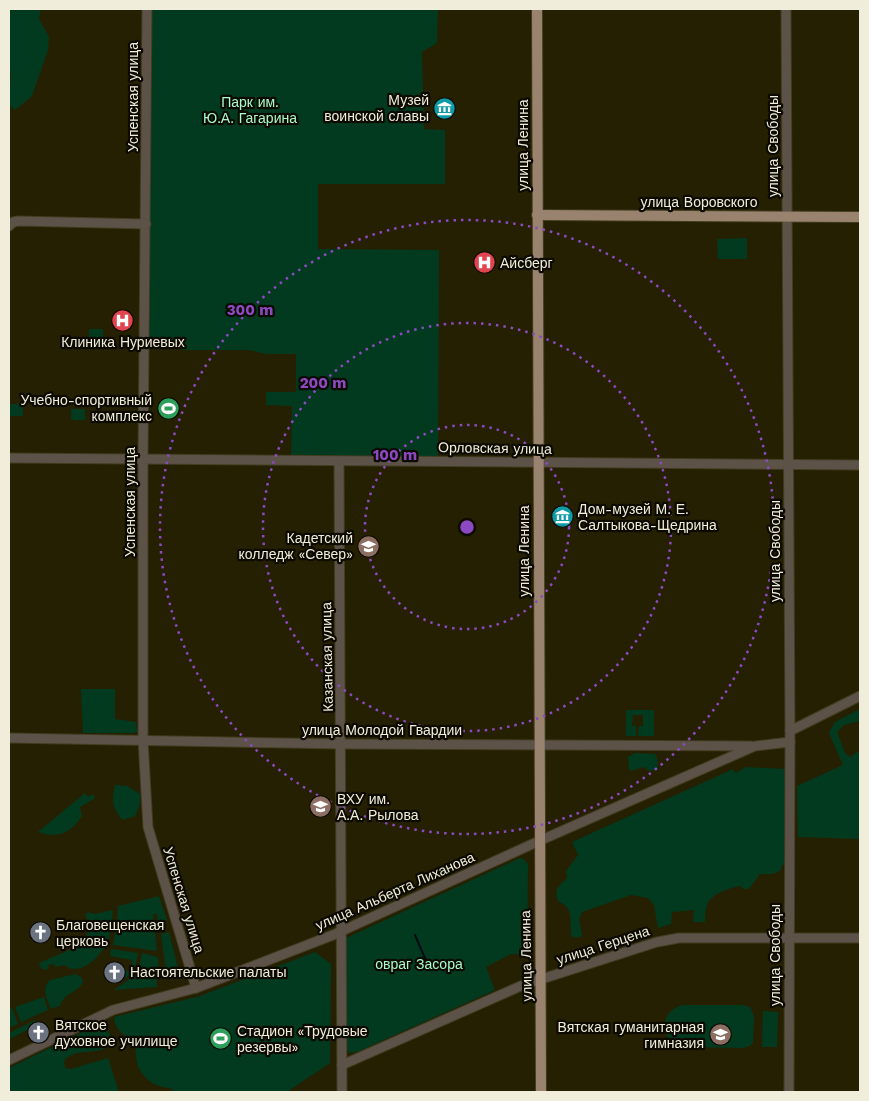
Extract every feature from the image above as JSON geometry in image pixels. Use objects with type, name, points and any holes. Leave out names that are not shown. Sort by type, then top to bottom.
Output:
[{"type":"main road","name":"улица Ленина","points":[[537,9],[541,1092]]},
{"type":"main road","name":"улица Воровского","points":[[537,215],[860,217]]},
{"type":"street","name":"Успенская улица","points":[[147,9],[143,459],[143,740],[148,827],[196,988]]},
{"type":"street","name":"улица Свободы","points":[[786,9],[790,731],[789,1092]]},
{"type":"street","points":[[9,226],[13,222],[18,221],[146,224]]},
{"type":"street","name":"Орловская улица","points":[[9,458],[860,465]]},
{"type":"street","name":"Казанская улица","points":[[339,461],[342,1092]]},
{"type":"street","points":[[790,731],[860,696]]},
{"type":"street","name":"улица Молодой Гвардии","points":[[9,738],[341,744],[755,746]]},
{"type":"street","name":"улица Альберта Лиханова","points":[[9,1060],[113,1010],[196,988],[340,932],[539,841],[755,746],[790,742]]},
{"type":"street","name":"улица Герцена","points":[[342,1065],[540,978],[667,940],[679,938],[860,938]]},
{"type":"green space","points":[[10,9],[41,9],[39,19],[49,37],[48,50],[32,96],[15,110],[9,105],[11,71],[9,72]]},
{"type":"green space","name":"Парк им. Ю.А. Гагарина","points":[[149,9],[438,9],[437,43],[422,52],[424,129],[445,130],[445,184],[318,184],[318,249],[439,250],[438,458],[291,457],[292,406],[266,405],[266,392],[296,392],[296,354],[266,354],[249,350],[181,350],[181,345],[162,344],[161,349],[148,349]]},
{"type":"green space","points":[[747,238],[747,259],[718,259],[717,239]]},
{"type":"green space","points":[[89,329],[103,329],[103,340],[89,340]]},
{"type":"green space","points":[[9,404],[23,404],[23,416],[9,416]]},
{"type":"green space","points":[[71,409],[85,409],[85,420],[71,420]]},
{"type":"green space","points":[[81,689],[115,689],[115,719],[136,722],[137,732],[83,733]]},
{"type":"green space","points":[[860,709],[860,721],[844,725],[837,732],[845,753],[850,757],[860,750],[860,839],[798,837],[797,786],[843,765],[829,733],[835,722]]},
{"type":"green space","points":[[626,710],[654,710],[654,736],[638,736],[639,726],[643,726],[643,715],[633,715],[632,726],[636,726],[636,736],[626,736]]},
{"type":"green space","points":[[635,753],[655,754],[658,769],[650,771],[643,767],[631,771],[629,769],[628,757]]},
{"type":"green space","points":[[746,767],[786,769],[785,864],[782,865],[781,870],[773,874],[760,874],[749,889],[744,889],[740,886],[716,895],[707,905],[705,922],[693,922],[694,910],[672,912],[671,924],[658,928],[654,905],[648,898],[631,895],[582,912],[579,919],[582,936],[576,938],[571,935],[569,911],[564,904],[559,902],[556,894],[559,886],[567,878],[566,871],[578,855],[572,842],[733,769],[736,773]]},
{"type":"green space","points":[[115,785],[127,786],[140,794],[140,804],[135,816],[123,820],[116,811],[113,800]]},
{"type":"green space","points":[[85,793],[89,797],[93,794],[95,798],[80,807],[82,816],[73,827],[63,833],[52,835],[38,832]]},
{"type":"green space","name":"овраг Засора","points":[[520,858],[524,859],[528,864],[527,955],[511,954],[486,967],[495,990],[357,1052],[349,1053],[346,1049],[346,938]]},
{"type":"green space","points":[[159,896],[167,920],[158,922],[157,914],[153,914],[157,951],[113,945],[118,906]]},
{"type":"green space","points":[[113,910],[109,938],[102,951],[91,962],[78,969],[64,965],[55,967],[54,964],[48,965],[49,968],[45,970],[40,967],[39,964],[41,962],[79,946],[81,939],[87,935],[90,924],[85,915],[88,912],[95,914]]},
{"type":"green space","points":[[169,932],[180,976],[175,973],[171,975],[166,972],[161,934]]},
{"type":"green space","points":[[111,949],[138,953],[134,972],[119,982],[122,970],[130,971],[132,960],[110,956]]},
{"type":"green space","points":[[315,952],[331,964],[330,1063],[287,1092],[167,1092],[175,1089],[157,1085],[144,1076],[137,1061],[136,1042],[128,1038],[116,1026],[114,1017],[200,996]]},
{"type":"green space","points":[[142,953],[158,957],[157,987],[114,990],[138,973]]},
{"type":"green space","points":[[76,974],[82,978],[83,982],[64,998],[60,1006],[51,1009],[45,990],[47,983],[50,980]]},
{"type":"green space","points":[[44,997],[48,1010],[21,1022],[15,1007]]},
{"type":"green space","points":[[682,1005],[743,1005],[750,1007],[754,1016],[753,1042],[750,1046],[743,1048],[682,1047],[674,1044],[666,1033],[665,1020],[674,1009]]},
{"type":"green space","points":[[12,1008],[18,1024],[9,1028],[9,1009]]},
{"type":"green space","points":[[763,1011],[778,1012],[777,1047],[762,1047]]},
{"type":"green space","points":[[35,1020],[38,1025],[9,1039],[9,1033]]},
{"type":"green space","points":[[103,1022],[111,1037],[110,1045],[100,1050],[71,1055],[65,1059],[64,1064],[66,1068],[71,1069],[108,1058],[119,1092],[9,1092],[9,1068]]},
{"type":"waterway","points":[[415,935],[432,970]]},
{"type":"place","name":"Музей воинской славы","points":[[445,108]]},
{"type":"place","name":"Айсберг","points":[[484,263]]},
{"type":"place","name":"Клиника Нуриевых","points":[[123,320]]},
{"type":"place","name":"Учебно-спортивный комплекс","points":[[168,408]]},
{"type":"place","name":"Дом-музей М. Е. Салтыкова-Щедрина","points":[[562,517]]},
{"type":"place","name":"Кадетский колледж «Север»","points":[[369,546]]},
{"type":"place","name":"ВХУ им. А.А. Рылова","points":[[321,807]]},
{"type":"place","name":"Благовещенская церковь","points":[[40,933]]},
{"type":"place","name":"Настоятельские палаты","points":[[114,972]]},
{"type":"place","name":"Вятское духовное училище","points":[[39,1033]]},
{"type":"place","name":"Вятская гуманитарная гимназия","points":[[720,1035]]},
{"type":"place","name":"Стадион «Трудовые резервы»","points":[[221,1039]]}]
